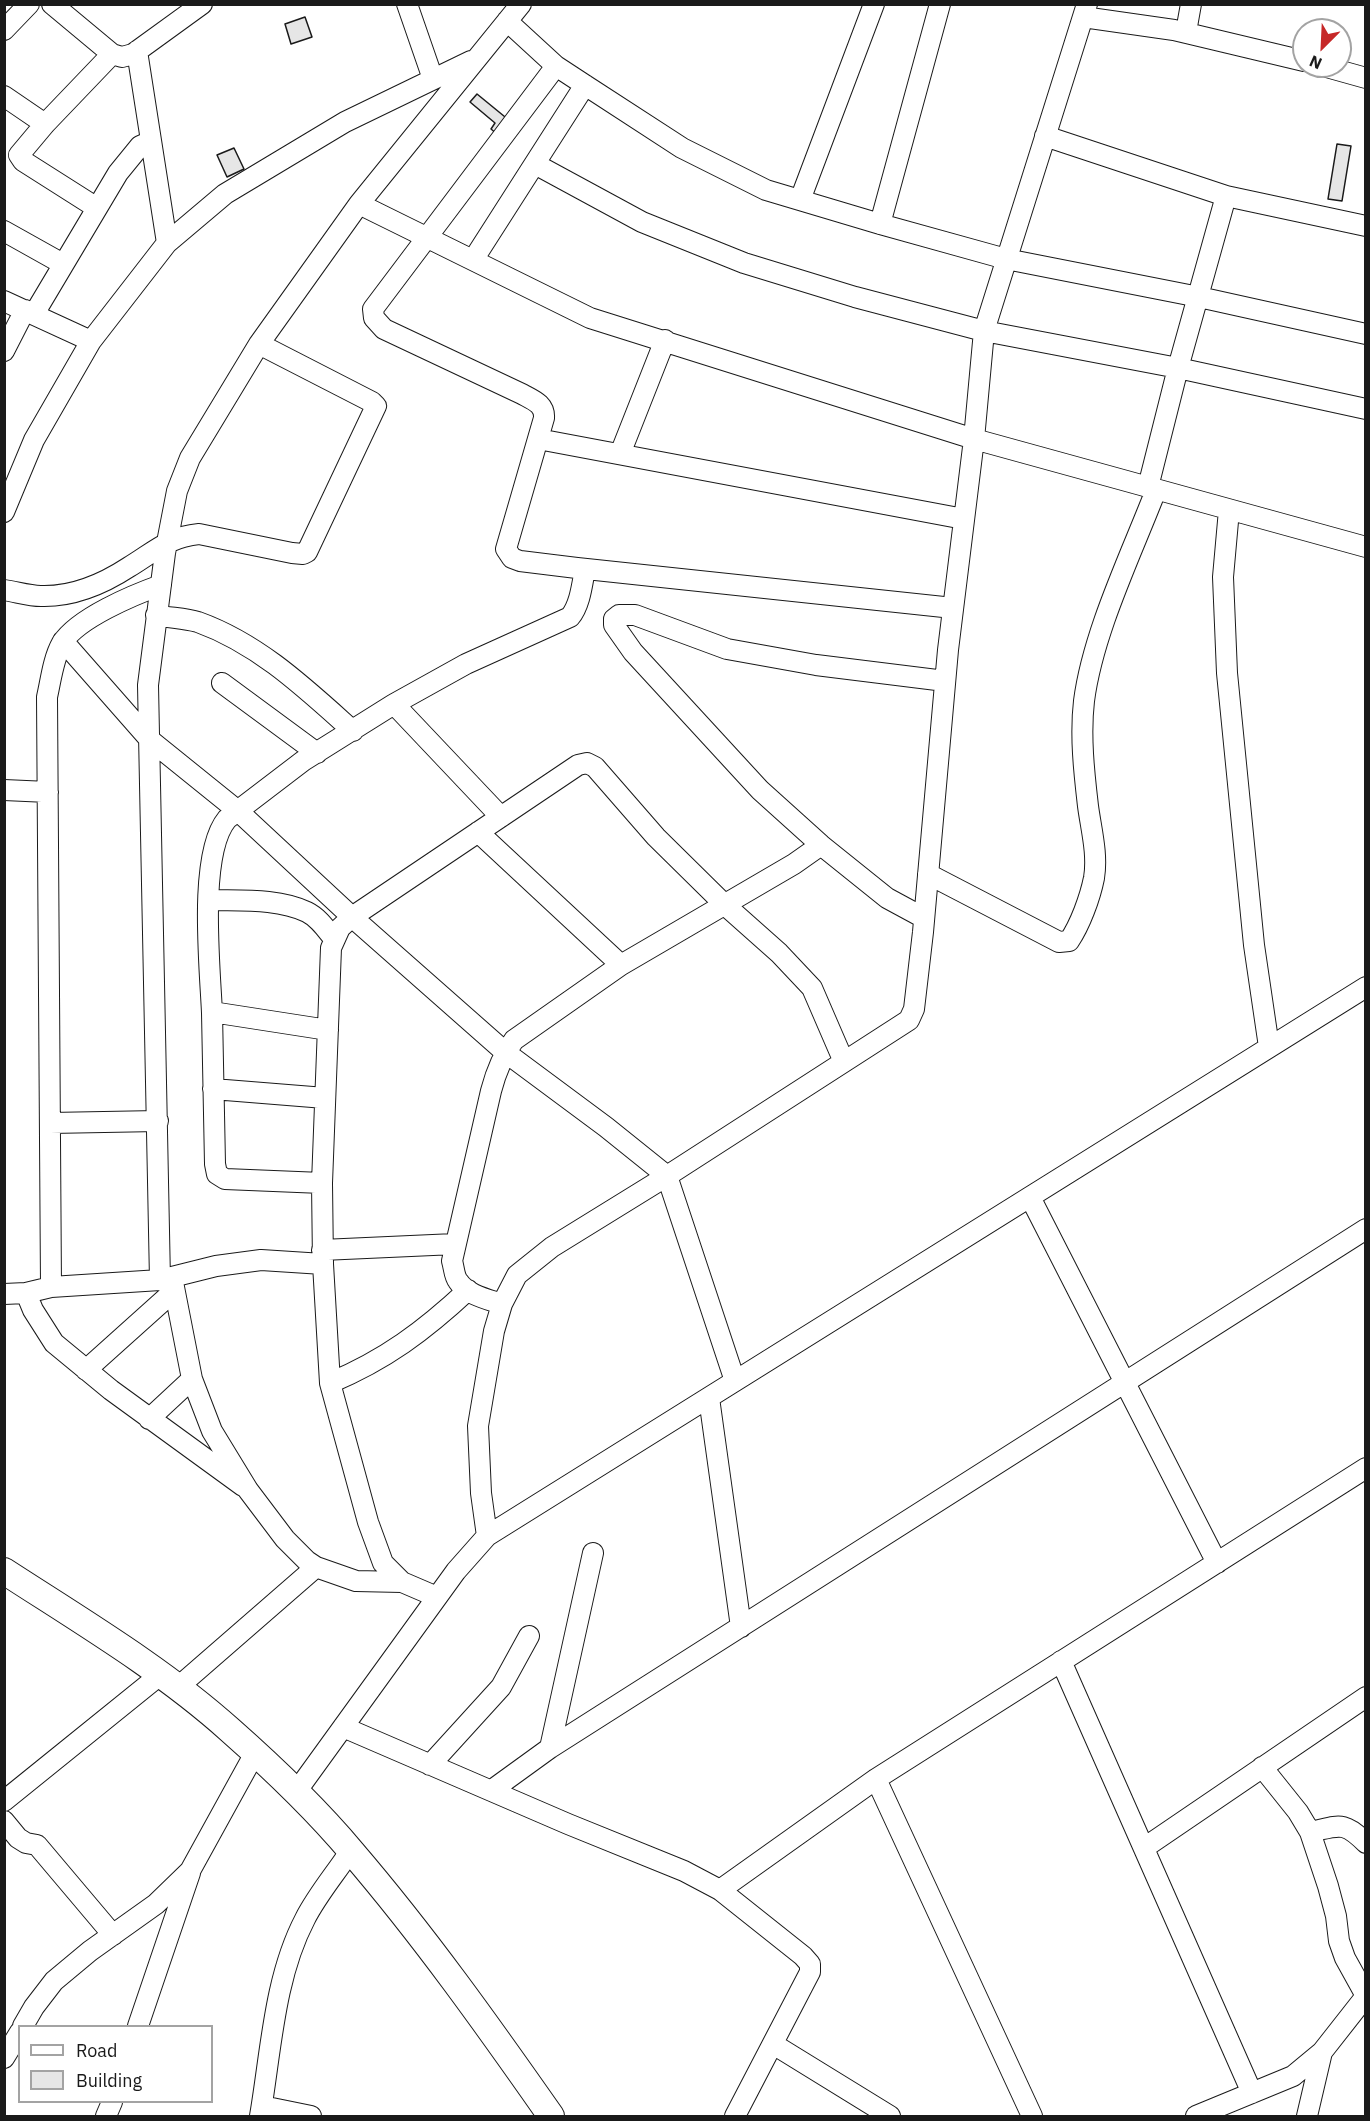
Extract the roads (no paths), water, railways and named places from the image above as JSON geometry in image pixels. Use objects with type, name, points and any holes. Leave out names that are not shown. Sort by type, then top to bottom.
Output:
[{"type":"main road","points":[[4,1571],[168,1681],[229,1729],[296,1792],[351,1850],[426,1943],[551,2116]]},
{"type":"street","points":[[4,11],[22,4]]},
{"type":"street","points":[[4,30],[29,4]]},
{"type":"street","points":[[52,4],[112,54],[122,57],[137,51],[202,4]]},
{"type":"street","points":[[407,4],[433,80]]},
{"type":"street","points":[[402,1582],[356,1581],[308,1562],[285,1539],[248,1490],[212,1431],[192,1379],[169,1283],[158,1121],[148,685],[166,547],[177,491],[190,458],[260,344],[359,204],[520,4]]},
{"type":"street","points":[[800,200],[874,4]]},
{"type":"street","points":[[880,225],[940,4]]},
{"type":"street","points":[[1186,32],[1191,4]]},
{"type":"street","points":[[487,1536],[481,1492],[478,1426],[494,1331],[502,1304],[517,1275],[552,1247],[909,1020],[914,1009],[924,925],[945,681],[974,439],[984,331],[1085,11],[1186,32],[1292,58]]},
{"type":"street","points":[[507,21],[556,66],[585,85],[676,144],[766,190],[880,225],[1006,259],[1199,297],[1365,334]]},
{"type":"street","points":[[137,51],[167,243]]},
{"type":"street","points":[[97,208],[23,161],[19,155],[45,124],[112,54]]},
{"type":"street","points":[[4,512],[34,440],[91,341],[167,243],[225,194],[345,122],[476,59]]},
{"type":"street","points":[[556,66],[374,309],[374,318],[384,328],[531,399],[544,410],[538,439],[506,549],[512,558],[584,575],[953,608]]},
{"type":"street","points":[[473,260],[585,85]]},
{"type":"street","points":[[4,96],[45,124]]},
{"type":"street","points":[[1045,136],[1226,196],[1365,226]]},
{"type":"street","points":[[4,351],[63,264],[129,158],[140,146],[151,141]]},
{"type":"street","points":[[535,164],[642,222],[744,263],[855,297],[984,331],[1178,368],[1365,409]]},
{"type":"street","points":[[928,874],[1059,942],[1069,941],[1077,929],[1094,877],[1094,838],[1088,804],[1082,733],[1084,701],[1091,665],[1152,489],[1178,368],[1226,196]]},
{"type":"street","points":[[359,204],[590,318],[974,439],[1365,547]]},
{"type":"street","points":[[4,231],[63,264]]},
{"type":"street","points":[[4,301],[91,341]]},
{"type":"street","points":[[620,454],[665,340]]},
{"type":"street","points":[[4,590],[40,596],[65,595],[105,581],[185,535],[200,534],[292,553],[307,552],[376,406],[260,344]]},
{"type":"street","points":[[538,439],[964,519]]},
{"type":"street","points":[[1229,510],[1223,577],[1227,673],[1254,945],[1269,1047]]},
{"type":"street","points":[[322,1183],[225,1179],[217,1174],[207,916],[214,845],[220,828],[227,819],[317,753],[394,704],[466,664],[570,617],[575,611],[584,575]]},
{"type":"street","points":[[51,1287],[47,697],[53,669],[63,641],[84,623],[129,596],[161,581]]},
{"type":"street","points":[[156,615],[196,622],[242,642],[286,671],[353,731]]},
{"type":"street","points":[[924,925],[818,847],[760,790],[633,652],[614,625],[614,619],[619,615],[635,615],[728,649],[816,665],[945,681]]},
{"type":"street","points":[[63,641],[150,740],[238,811],[352,918],[505,1052],[667,1176],[735,1381]]},
{"type":"street","points":[[222,683],[317,753]]},
{"type":"street","points":[[394,704],[501,817]]},
{"type":"street","points":[[437,1597],[402,1582],[383,1563],[368,1522],[330,1383],[323,1257],[322,1183],[331,948],[340,928],[478,832],[578,765],[586,763],[595,767],[656,837],[725,905],[779,953],[812,988],[844,1062]]},
{"type":"street","points":[[4,790],[48,792]]},
{"type":"street","points":[[478,832],[621,965]]},
{"type":"street","points":[[502,1304],[480,1297],[468,1290],[457,1280],[452,1261],[490,1091],[498,1065],[505,1052],[514,1040],[621,965],[794,864],[818,847]]},
{"type":"street","points":[[209,900],[288,905],[308,912],[319,920],[334,939]]},
{"type":"street","points":[[296,1792],[456,1571],[487,1536],[1365,987]]},
{"type":"street","points":[[212,1012],[328,1030]]},
{"type":"street","points":[[213,1089],[325,1098]]},
{"type":"street","points":[[50,1123],[158,1121]]},
{"type":"street","points":[[1030,1197],[1216,1563]]},
{"type":"street","points":[[492,1790],[550,1748],[1126,1383],[1365,1228]]},
{"type":"street","points":[[4,1294],[26,1293],[51,1287],[169,1283],[216,1266],[261,1260],[323,1257],[455,1244]]},
{"type":"street","points":[[86,1370],[169,1283]]},
{"type":"street","points":[[330,1383],[379,1361],[441,1315],[468,1290]]},
{"type":"street","points":[[26,1293],[54,1342],[149,1419],[248,1490]]},
{"type":"street","points":[[149,1419],[192,1379]]},
{"type":"street","points":[[709,1398],[741,1627]]},
{"type":"street","points":[[720,1890],[876,1779],[1365,1468]]},
{"type":"street","points":[[550,1748],[593,1553]]},
{"type":"street","points":[[4,1801],[168,1681],[316,1567]]},
{"type":"street","points":[[430,1765],[501,1686],[529,1636]]},
{"type":"street","points":[[1061,1661],[1252,2093]]},
{"type":"street","points":[[1144,1848],[1365,1697]]},
{"type":"street","points":[[344,1726],[568,1824],[684,1870],[720,1890],[810,1964],[810,1972],[735,2116]]},
{"type":"street","points":[[138,2025],[190,1871],[255,1753]]},
{"type":"street","points":[[1196,2116],[1293,2076],[1322,2052],[1365,1996],[1345,1958],[1339,1941],[1336,1916],[1310,1832],[1298,1812],[1262,1767]]},
{"type":"street","points":[[876,1779],[1032,2116]]},
{"type":"street","points":[[4,1821],[18,1838],[26,1843],[38,1845],[114,1935]]},
{"type":"street","points":[[1310,1832],[1339,1826],[1351,1829],[1365,1843]]},
{"type":"street","points":[[311,2116],[261,2111],[282,1982],[291,1953],[305,1918],[351,1850]]},
{"type":"street","points":[[24,2025],[54,1981],[90,1951],[156,1904],[190,1871]]},
{"type":"street","points":[[5,2056],[18,2035]]},
{"type":"street","points":[[772,2044],[890,2116]]},
{"type":"street","points":[[1307,2116],[1322,2052]]}]
